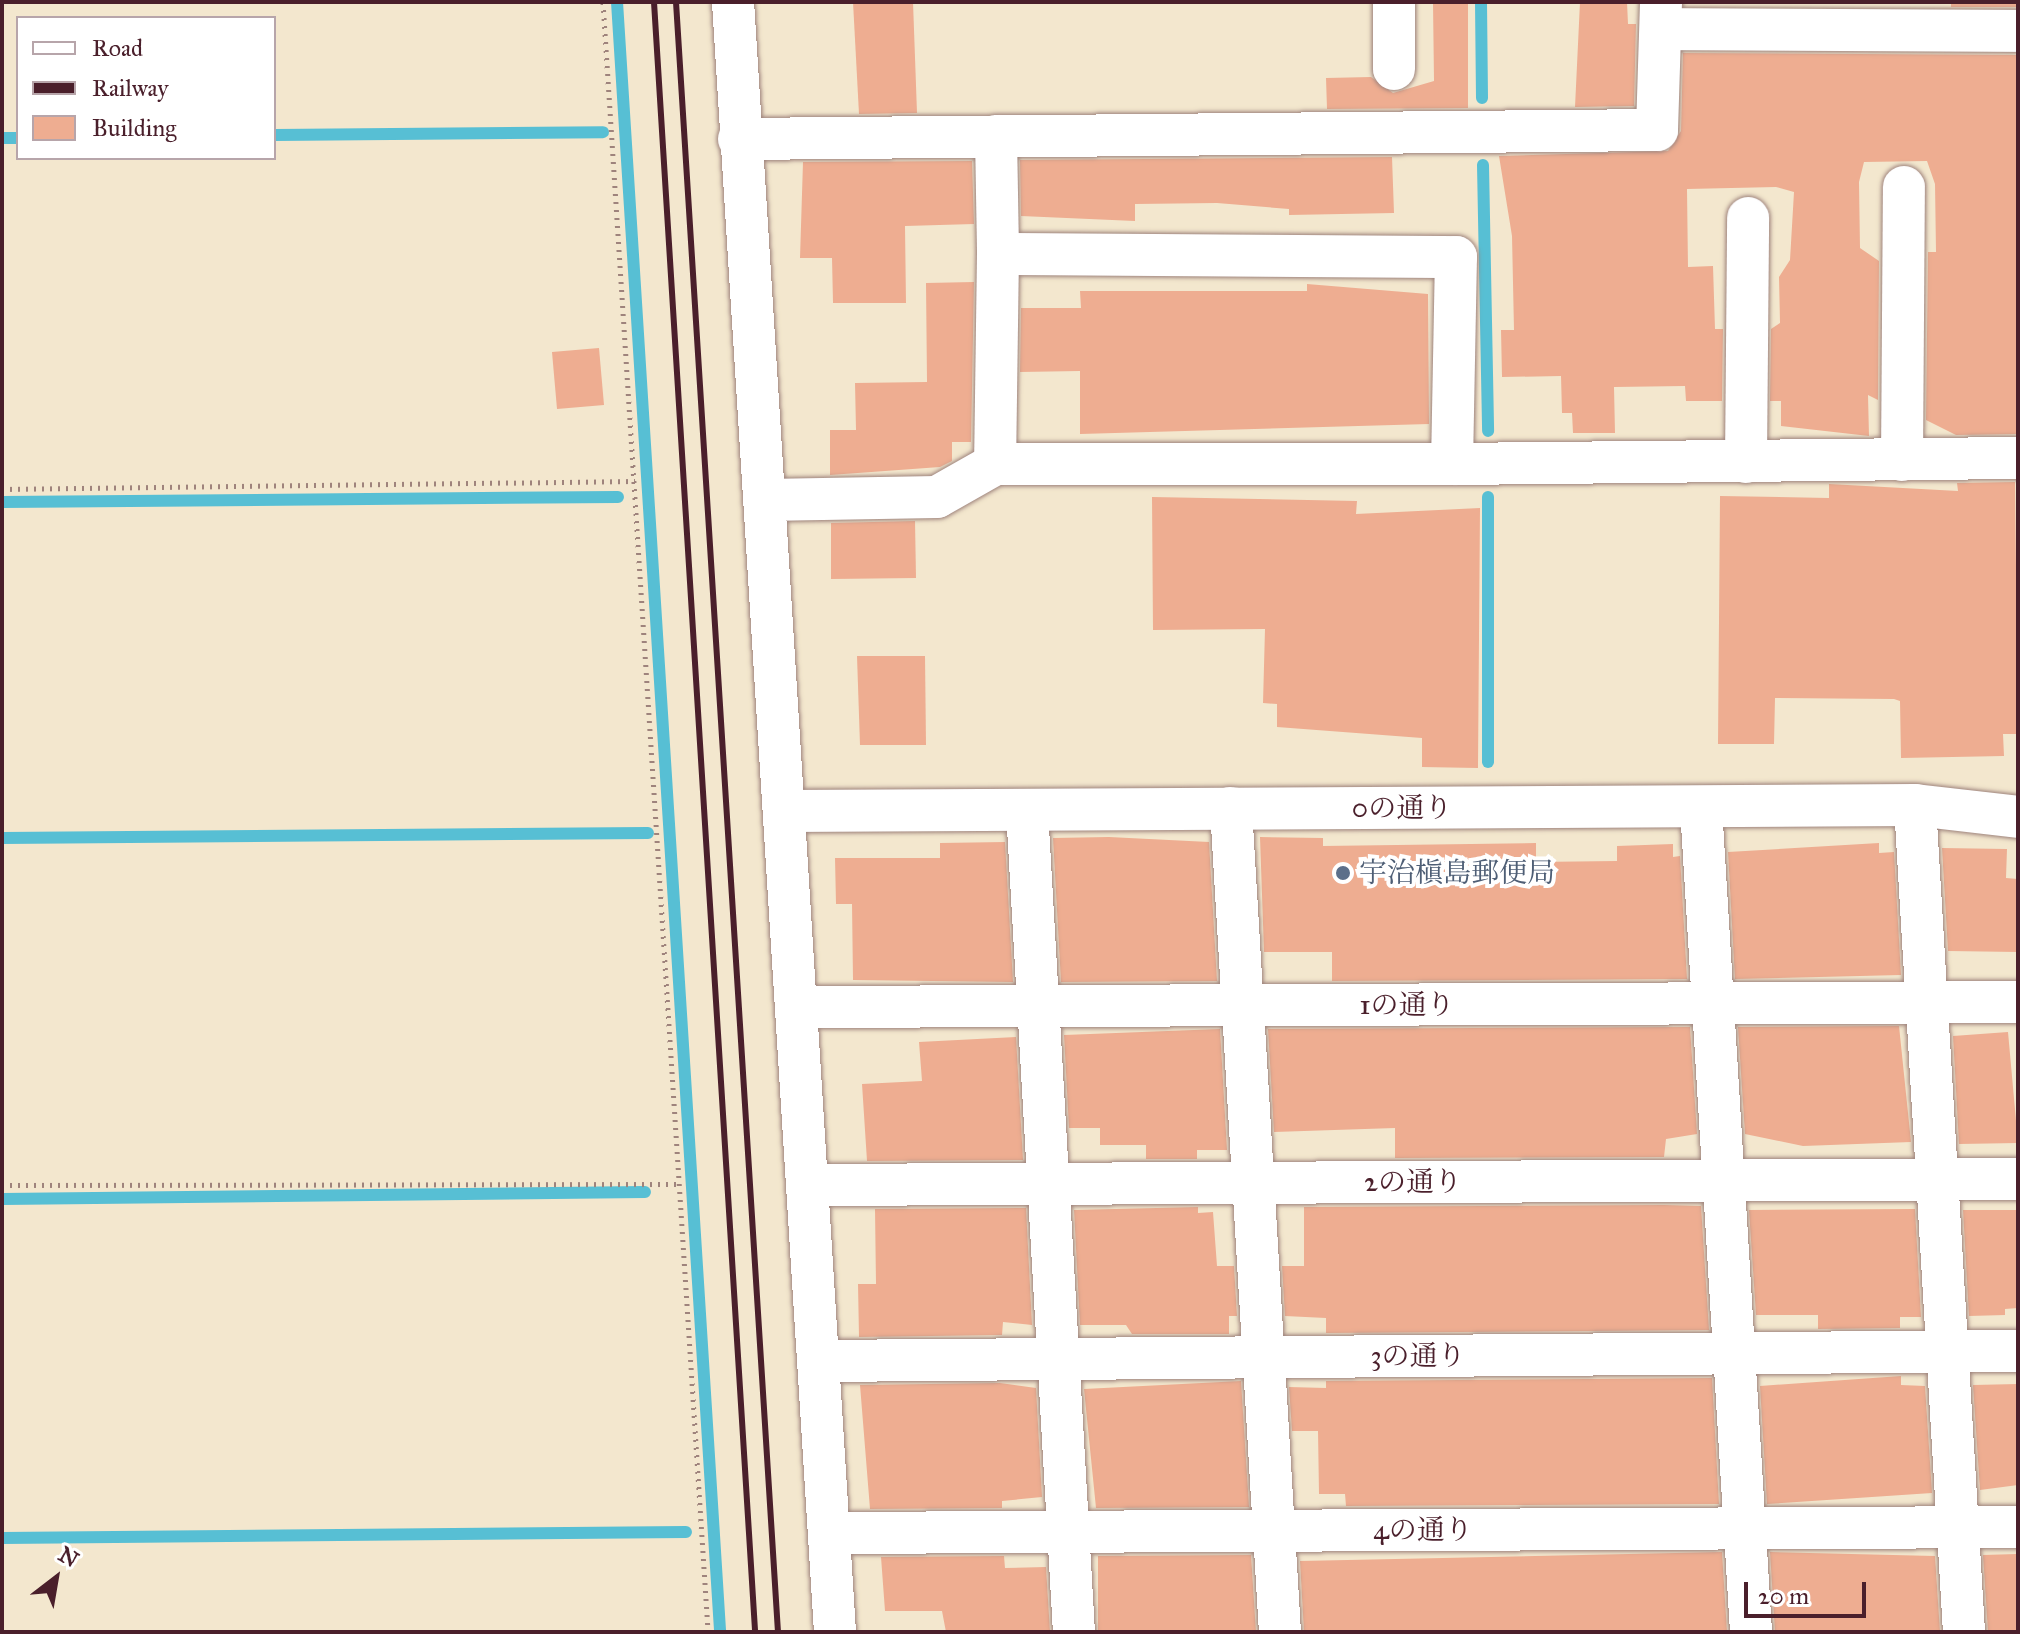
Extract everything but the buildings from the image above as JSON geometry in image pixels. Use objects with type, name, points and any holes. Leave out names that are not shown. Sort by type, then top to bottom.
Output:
[{"type":"street","points":[[733,2],[739,139],[785,811],[835,1632]]},
{"type":"street","points":[[1394,2],[1394,69]]},
{"type":"street","points":[[739,139],[1657,130],[1662,15],[2018,31]]},
{"type":"street","points":[[995,464],[996,136]]},
{"type":"street","points":[[1902,460],[1904,187]]},
{"type":"street","points":[[1746,462],[1748,218]]},
{"type":"street","points":[[998,254],[1456,257],[1452,464]]},
{"type":"street","points":[[765,500],[937,497],[995,464],[1452,464],[2018,458]]},
{"type":"street","points":[[1915,805],[1964,1632]]},
{"type":"street","name":"0の通り","points":[[785,811],[1915,805],[2018,817]]},
{"type":"street","points":[[1701,807],[1751,1632]]},
{"type":"street","points":[[1231,808],[1280,1632]]},
{"type":"street","points":[[1027,810],[1074,1632]]},
{"type":"street","name":"1の通り","points":[[797,1007],[2018,1002]]},
{"type":"street","name":"2の通り","points":[[807,1185],[2018,1179]]},
{"type":"street","name":"3の通り","points":[[818,1361],[2018,1351]]},
{"type":"street","name":"4の通り","points":[[829,1533],[2018,1527]]},
{"type":"path","points":[[603,2],[708,1632]]},
{"type":"path","points":[[2,489],[635,481]]},
{"type":"path","points":[[2,1185],[679,1184]]},
{"type":"waterway","points":[[617,2],[720,1632]]},
{"type":"waterway","points":[[1481,2],[1482,98]]},
{"type":"waterway","points":[[276,135],[603,132]]},
{"type":"waterway","points":[[2,138],[16,138]]},
{"type":"waterway","points":[[1483,165],[1488,431]]},
{"type":"waterway","points":[[2,502],[618,497]]},
{"type":"waterway","points":[[1488,497],[1488,762]]},
{"type":"waterway","points":[[2,838],[648,833]]},
{"type":"waterway","points":[[2,1199],[645,1192]]},
{"type":"waterway","points":[[2,1538],[686,1532]]},
{"type":"railway","points":[[654,2],[755,1632]]},
{"type":"railway","points":[[676,2],[778,1632]]},
{"type":"place","name":"宇治槇島郵便局","points":[[1343,873]]}]
